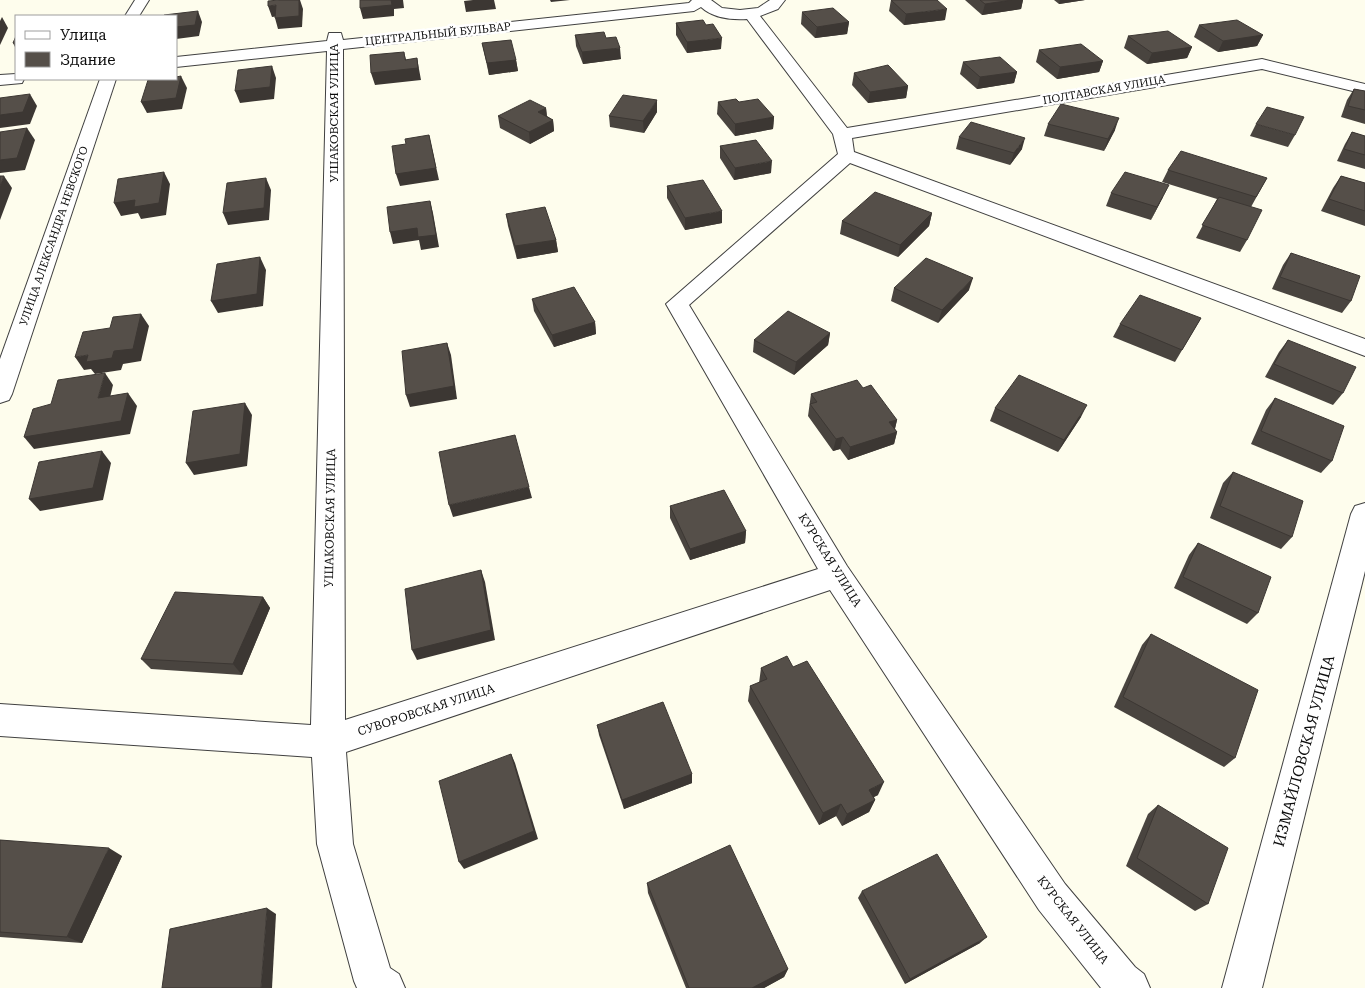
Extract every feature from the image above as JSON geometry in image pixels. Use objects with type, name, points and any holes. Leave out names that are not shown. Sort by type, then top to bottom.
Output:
[{"type":"street","points":[[133,15],[142,0]]},
{"type":"street","name":"ЦЕНТРАЛЬНЫЙ БУЛЬВАР","points":[[178,62],[335,40],[671,0]]},
{"type":"street","name":"ЦЕНТРАЛЬНЫЙ БУЛЬВАР","points":[[178,52],[335,40],[694,7],[699,1],[710,8],[722,12],[751,14],[774,6],[778,0]]},
{"type":"street","points":[[751,14],[845,145],[1365,348]]},
{"type":"street","name":"УШАКОВСКАЯ УЛИЦА","points":[[335,40],[328,742],[335,844],[374,981],[385,988]]},
{"type":"street","name":"ПОЛТАВСКАЯ УЛИЦА","points":[[845,145],[1262,64],[1365,89]]},
{"type":"street","points":[[0,70],[15,68]]},
{"type":"street","points":[[0,80],[15,79]]},
{"type":"street","name":"УЛИЦА АЛЕКСАНДРА НЕВСКОГО","points":[[0,394],[108,80]]},
{"type":"street","name":"КУРСКАЯ УЛИЦА","points":[[845,145],[677,304],[837,575],[1052,897],[1121,981],[1130,988]]},
{"type":"street","name":"ИЗМАЙЛОВСКАЯ УЛИЦА","points":[[1242,988],[1365,514]]},
{"type":"street","name":"СУВОРОВСКАЯ УЛИЦА","points":[[0,720],[328,742],[837,575]]},
{"type":"building","points":[[299,0],[299,16],[275,18],[276,5],[268,6],[268,1]]},
{"type":"building","points":[[360,0],[391,0],[392,5],[360,8]]},
{"type":"building","points":[[891,0],[937,0],[947,9],[906,14]]},
{"type":"building","points":[[980,0],[1012,0],[985,4]]},
{"type":"building","points":[[833,8],[849,22],[817,27],[802,12]]},
{"type":"building","points":[[198,11],[195,25],[178,27],[178,15],[164,15]]},
{"type":"building","points":[[703,20],[706,25],[713,24],[722,38],[687,42],[676,23]]},
{"type":"building","points":[[1237,20],[1263,35],[1223,41],[1199,25]]},
{"type":"building","points":[[1168,31],[1192,47],[1152,53],[1128,36]]},
{"type":"building","points":[[604,32],[606,38],[616,37],[620,48],[582,52],[575,35]]},
{"type":"building","points":[[511,40],[516,60],[487,63],[482,43]]},
{"type":"building","points":[[1081,44],[1103,61],[1060,67],[1039,50]]},
{"type":"building","points":[[404,52],[405,60],[417,58],[418,68],[371,73],[370,55]]},
{"type":"building","points":[[1000,57],[1017,72],[980,77],[963,62]]},
{"type":"building","points":[[888,65],[908,86],[870,92],[854,73]]},
{"type":"building","points":[[272,66],[270,87],[235,91],[238,70]]},
{"type":"building","points":[[181,76],[176,98],[141,102],[148,80],[178,80],[178,77]]},
{"type":"building","points":[[1354,89],[1365,91],[1365,110],[1348,106]]},
{"type":"building","points":[[30,94],[23,112],[0,115],[0,98]]},
{"type":"building","points":[[623,95],[657,100],[643,121],[609,116]]},
{"type":"building","points":[[736,99],[739,102],[758,99],[774,117],[735,124],[718,102]]},
{"type":"building","points":[[530,100],[546,108],[538,112],[553,120],[529,132],[498,116]]},
{"type":"building","points":[[1061,104],[1119,118],[1108,139],[1048,124]]},
{"type":"building","points":[[1267,107],[1304,117],[1295,135],[1256,124]]},
{"type":"building","points":[[971,122],[1025,138],[1014,153],[959,137]]},
{"type":"building","points":[[27,128],[17,158],[0,160],[0,132]]},
{"type":"building","points":[[1352,132],[1365,136],[1365,155],[1344,149]]},
{"type":"building","points":[[429,135],[436,168],[396,174],[392,146],[406,144],[405,139]]},
{"type":"building","points":[[756,140],[772,161],[735,168],[720,146]]},
{"type":"building","points":[[1181,151],[1267,178],[1256,197],[1168,170]]},
{"type":"building","points":[[164,172],[159,203],[134,207],[135,200],[114,203],[118,179]]},
{"type":"building","points":[[1125,172],[1169,185],[1157,207],[1111,193]]},
{"type":"building","points":[[0,176],[4,176],[0,186]]},
{"type":"building","points":[[1341,176],[1365,183],[1365,211],[1329,199]]},
{"type":"building","points":[[266,178],[264,208],[223,213],[227,183]]},
{"type":"building","points":[[703,180],[722,211],[685,218],[667,186]]},
{"type":"building","points":[[875,192],[932,213],[900,245],[842,221]]},
{"type":"building","points":[[1219,197],[1262,210],[1247,240],[1202,225]]},
{"type":"building","points":[[430,201],[436,235],[418,237],[417,228],[390,232],[387,207]]},
{"type":"building","points":[[545,207],[556,240],[515,246],[506,214]]},
{"type":"building","points":[[1291,253],[1360,276],[1351,301],[1280,277]]},
{"type":"building","points":[[260,257],[257,294],[211,301],[217,264]]},
{"type":"building","points":[[926,258],[973,278],[942,310],[894,288]]},
{"type":"building","points":[[574,287],[595,322],[552,335],[532,299]]},
{"type":"building","points":[[1140,295],[1201,318],[1182,350],[1120,324]]},
{"type":"building","points":[[788,311],[830,333],[796,362],[754,340]]},
{"type":"building","points":[[141,314],[133,349],[114,351],[112,358],[86,362],[88,355],[75,357],[83,332],[110,328],[113,317]]},
{"type":"building","points":[[1288,340],[1356,367],[1343,393],[1274,364]]},
{"type":"building","points":[[447,343],[454,386],[406,395],[402,351]]},
{"type":"building","points":[[105,373],[98,398],[128,393],[121,421],[24,437],[33,409],[51,404],[58,380]]},
{"type":"building","points":[[1019,375],[1087,405],[1064,440],[995,408]]},
{"type":"building","points":[[857,380],[863,388],[871,385],[897,420],[889,422],[897,432],[850,447],[843,437],[836,439],[810,404],[817,402],[811,394]]},
{"type":"building","points":[[1275,398],[1344,426],[1332,461],[1261,431]]},
{"type":"building","points":[[245,403],[240,454],[186,463],[193,411]]},
{"type":"building","points":[[515,435],[529,487],[449,505],[439,452]]},
{"type":"building","points":[[102,451],[93,488],[29,499],[39,462]]},
{"type":"building","points":[[1233,472],[1303,501],[1292,537],[1220,506]]},
{"type":"building","points":[[724,490],[746,531],[690,549],[670,506]]},
{"type":"building","points":[[1198,543],[1271,577],[1258,613],[1183,577]]},
{"type":"building","points":[[481,570],[491,630],[412,650],[405,589]]},
{"type":"building","points":[[175,592],[263,597],[233,664],[141,659]]},
{"type":"building","points":[[1151,634],[1258,690],[1235,758],[1123,697]]},
{"type":"building","points":[[787,656],[793,667],[807,661],[884,782],[869,790],[875,800],[847,814],[841,804],[823,813],[750,686],[767,679],[761,668]]},
{"type":"building","points":[[663,702],[692,774],[622,800],[597,725]]},
{"type":"building","points":[[511,754],[534,831],[459,862],[439,781]]},
{"type":"building","points":[[1158,805],[1228,848],[1208,904],[1137,858]]},
{"type":"building","points":[[0,840],[109,848],[67,937],[0,932]]},
{"type":"building","points":[[730,845],[788,969],[752,988],[689,988],[647,883]]},
{"type":"building","points":[[937,854],[987,937],[910,979],[862,891]]},
{"type":"building","points":[[267,908],[261,988],[162,988],[170,929]]}]
